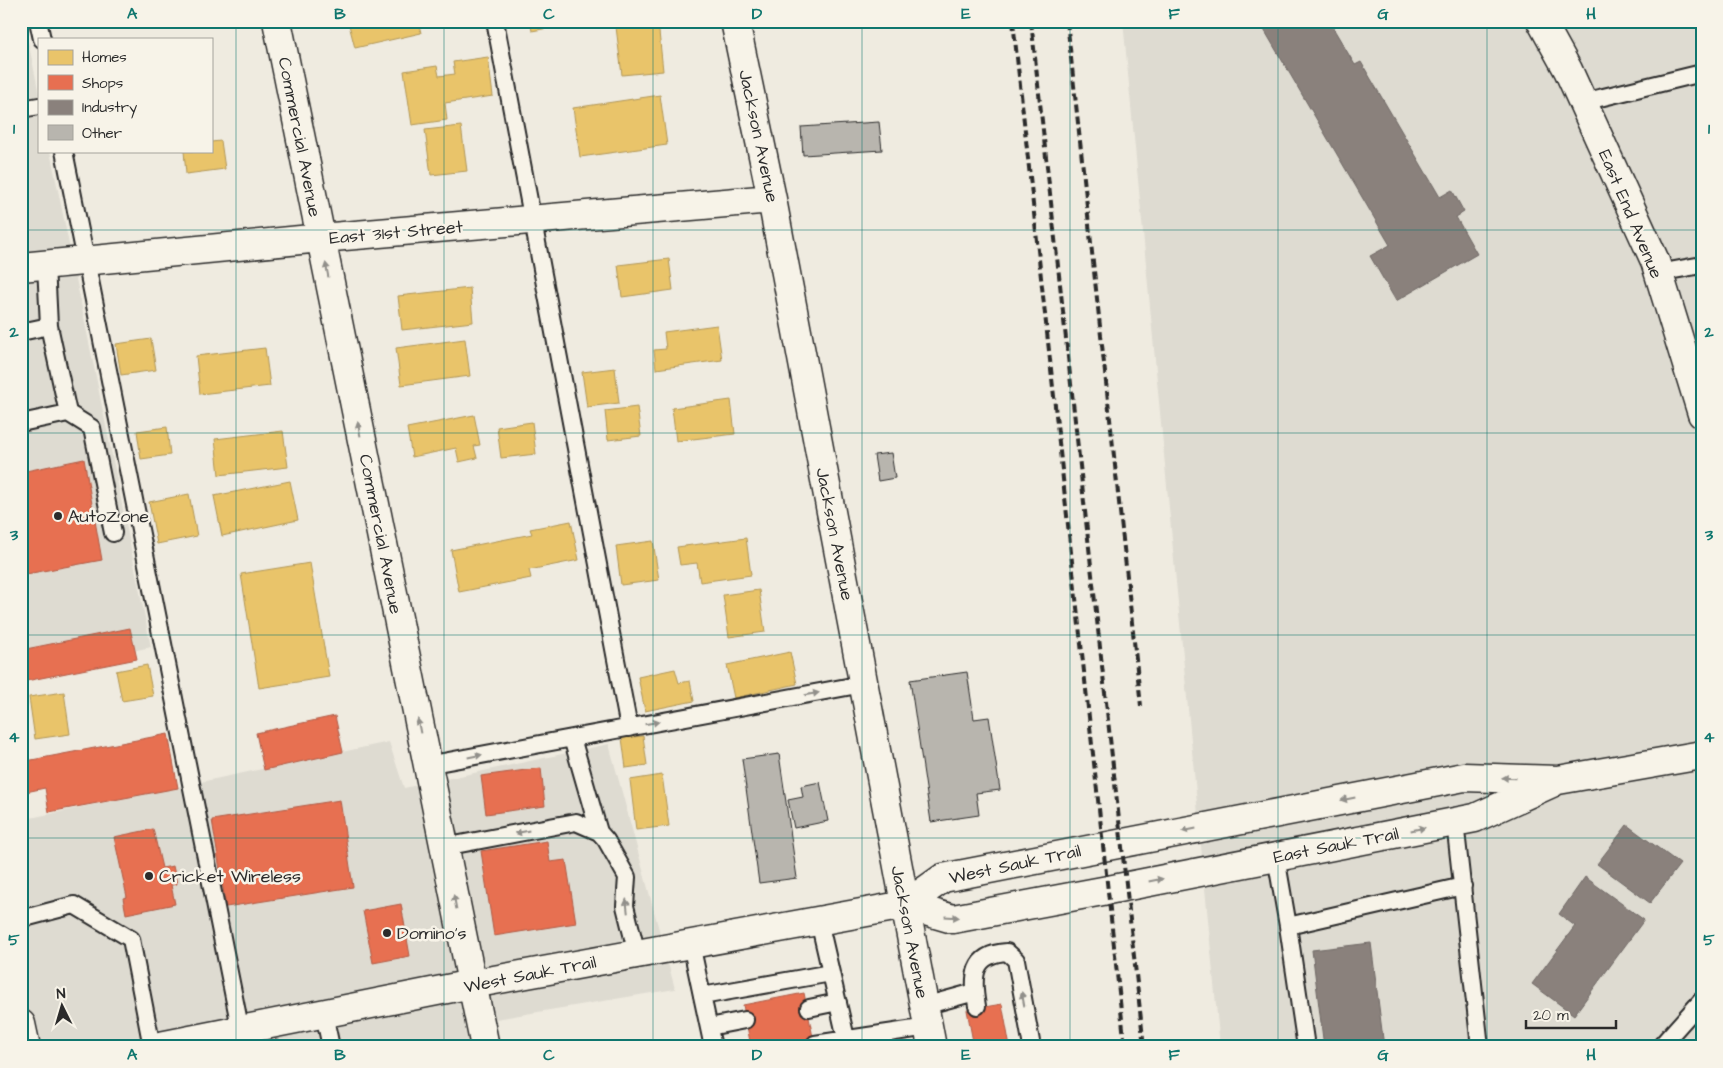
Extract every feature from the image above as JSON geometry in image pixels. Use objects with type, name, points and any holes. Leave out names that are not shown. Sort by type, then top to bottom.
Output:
[{"type":"street","name":"Commercial Avenue","points":[[277,21],[485,1047]]},
{"type":"street","name":"Jackson Avenue","points":[[735,21],[772,199],[928,1026]]},
{"type":"street","name":"East End Avenue","points":[[1541,21],[1583,102],[1658,273],[1702,414]]},
{"type":"street","name":"East 31st Street","points":[[34,266],[320,238],[535,221],[772,199]]},
{"type":"street","name":"East Sauk Trail","points":[[1102,846],[1464,777],[1558,780],[1702,755]]},
{"type":"street","name":"East Sauk Trail","points":[[1108,890],[1475,818],[1558,780]]},
{"type":"street","name":"West Sauk Trail","points":[[153,1047],[241,1039],[324,1014],[472,984],[905,905],[943,878],[1102,846]]},
{"type":"street","name":"West Sauk Trail","points":[[905,905],[953,919],[1108,890]]},
{"type":"street","points":[[21,1024],[26,1047]]},
{"type":"lane","points":[[38,21],[42,38]]},
{"type":"lane","points":[[496,21],[629,728]]},
{"type":"lane","points":[[1583,102],[1701,78]]},
{"type":"lane","points":[[21,109],[38,106]]},
{"type":"lane","points":[[64,152],[241,1039]]},
{"type":"lane","points":[[1658,273],[1702,265]]},
{"type":"lane","points":[[34,266],[68,414]]},
{"type":"lane","points":[[21,332],[49,326]]},
{"type":"lane","points":[[21,423],[68,414],[92,428],[113,533]]},
{"type":"lane","points":[[427,765],[864,684]]},
{"type":"lane","points":[[572,738],[599,832],[606,840],[626,877],[625,906],[637,954]]},
{"type":"lane","points":[[444,847],[576,822],[599,832]]},
{"type":"lane","points":[[1455,822],[1480,1047]]},
{"type":"lane","points":[[1276,857],[1306,1047]]},
{"type":"lane","points":[[1288,926],[1462,886]]},
{"type":"lane","points":[[21,919],[74,904],[132,939],[153,1047]]},
{"type":"lane","points":[[819,921],[847,1043]]},
{"type":"lane","points":[[690,944],[713,1047]]},
{"type":"lane","points":[[816,1044],[847,1043],[928,1026],[976,999],[976,971],[981,961],[993,953],[1007,952],[1016,960],[1032,1047]]},
{"type":"lane","points":[[702,996],[831,973]]},
{"type":"lane","points":[[1660,1047],[1702,1000]]},
{"type":"lane","points":[[808,1008],[838,1002]]},
{"type":"lane","points":[[324,1014],[331,1047]]},
{"type":"lane","points":[[709,1027],[746,1020]]},
{"type":"shaded area","points":[[21,21],[24,21],[38,89],[38,152],[50,152],[151,647],[21,675]]},
{"type":"shaded area","points":[[1123,21],[1702,21],[1702,1047],[1220,1047]]},
{"type":"shaded area","points":[[389,742],[404,788],[609,744],[675,989],[496,1019],[501,1047],[21,1047],[21,820]]},
{"type":"building: Homes","points":[[348,21],[418,21],[421,33],[355,48]]},
{"type":"building: Homes","points":[[530,21],[585,21],[532,31]]},
{"type":"building: Homes","points":[[658,22],[663,71],[622,75],[616,27]]},
{"type":"building: Homes","points":[[488,57],[493,96],[445,103],[447,120],[412,125],[404,71],[437,66],[439,76],[455,74],[453,62]]},
{"type":"building: Homes","points":[[660,95],[667,145],[580,157],[573,108]]},
{"type":"building: Homes","points":[[461,126],[467,171],[431,175],[425,130]]},
{"type":"building: Homes","points":[[221,141],[225,169],[186,174],[184,152],[212,152],[212,142]]},
{"type":"building: Homes","points":[[669,259],[673,290],[622,297],[618,265]]},
{"type":"building: Homes","points":[[470,288],[473,322],[402,330],[398,296]]},
{"type":"building: Homes","points":[[717,325],[722,360],[656,369],[654,350],[666,349],[664,332]]},
{"type":"building: Homes","points":[[151,339],[156,370],[121,375],[116,344]]},
{"type":"building: Homes","points":[[465,339],[470,376],[401,385],[396,348]]},
{"type":"building: Homes","points":[[265,348],[270,386],[200,394],[196,356]]},
{"type":"building: Homes","points":[[615,368],[619,403],[587,407],[582,372]]},
{"type":"building: Homes","points":[[731,400],[735,434],[676,441],[672,408]]},
{"type":"building: Homes","points":[[637,407],[641,436],[608,440],[605,411]]},
{"type":"building: Homes","points":[[474,415],[480,445],[474,446],[477,458],[459,462],[456,448],[412,457],[407,428]]},
{"type":"building: Homes","points":[[532,422],[536,454],[501,458],[497,427]]},
{"type":"building: Homes","points":[[167,427],[170,455],[141,459],[137,431]]},
{"type":"building: Homes","points":[[283,431],[288,467],[219,475],[215,439]]},
{"type":"building: Homes","points":[[290,481],[298,520],[222,536],[214,496]]},
{"type":"building: Homes","points":[[189,494],[197,536],[157,544],[149,502]]},
{"type":"building: Homes","points":[[571,521],[579,560],[529,570],[531,578],[459,592],[451,550],[532,534],[530,529]]},
{"type":"building: Homes","points":[[746,538],[751,575],[700,582],[697,563],[680,565],[677,547]]},
{"type":"building: Homes","points":[[653,541],[659,580],[621,585],[616,546]]},
{"type":"building: Homes","points":[[310,563],[329,677],[259,688],[241,574]]},
{"type":"building: Homes","points":[[759,590],[765,632],[729,637],[723,595]]},
{"type":"building: Homes","points":[[790,652],[797,684],[734,698],[727,665]]},
{"type":"building: Homes","points":[[147,665],[153,696],[122,701],[116,671]]},
{"type":"building: Homes","points":[[675,669],[679,683],[690,681],[694,701],[645,711],[638,677]]},
{"type":"building: Homes","points":[[64,692],[70,734],[35,739],[29,697]]},
{"type":"building: Homes","points":[[643,736],[647,765],[626,768],[622,738]]},
{"type":"building: Homes","points":[[662,775],[669,826],[636,830],[630,780]]},
{"type":"building: Shops","name":"AutoZone","points":[[84,459],[102,560],[21,575],[21,472]]},
{"type":"building: Shops","points":[[130,628],[137,659],[21,682],[21,650]]},
{"type":"building: Shops","points":[[335,716],[343,752],[264,770],[256,733]]},
{"type":"building: Shops","points":[[168,734],[178,788],[49,812],[45,788],[21,793],[21,762]]},
{"type":"building: Shops","points":[[541,768],[545,806],[486,814],[481,776]]},
{"type":"building: Shops","points":[[340,800],[353,887],[226,907],[212,820]]},
{"type":"building: Shops","name":"Cricket Wireless","points":[[153,829],[162,868],[173,866],[177,884],[171,885],[175,904],[126,914],[123,898],[127,897],[114,837]]},
{"type":"building: Shops","points":[[547,841],[550,862],[566,860],[576,923],[494,936],[481,851]]},
{"type":"building: Shops","name":"Domino's","points":[[401,904],[410,956],[373,963],[363,911]]},
{"type":"building: Shops","points":[[804,993],[815,1047],[751,1047],[743,1005]]},
{"type":"building: Shops","points":[[1002,1004],[1010,1047],[974,1047],[967,1010]]},
{"type":"building: Industry","points":[[1259,21],[1329,21],[1355,65],[1361,62],[1440,197],[1452,190],[1464,212],[1456,217],[1477,254],[1396,301],[1370,256],[1390,245]]},
{"type":"building: Industry","points":[[1627,825],[1680,864],[1650,903],[1597,864]]},
{"type":"building: Industry","points":[[1585,877],[1644,920],[1574,1015],[1532,984],[1575,926],[1559,914]]},
{"type":"building: Industry","points":[[1371,943],[1384,1047],[1324,1047],[1312,950]]},
{"type":"building: Other","points":[[879,122],[882,150],[803,155],[801,127]]},
{"type":"building: Other","points":[[891,453],[895,478],[878,481],[874,455]]},
{"type":"building: Other","points":[[967,672],[974,719],[989,717],[1000,790],[976,793],[979,815],[931,822],[910,680]]},
{"type":"building: Other","points":[[779,754],[797,878],[759,883],[742,759]]},
{"type":"building: Other","points":[[820,782],[828,821],[794,828],[788,800],[803,797],[801,786]]},
{"type":"railway","points":[[1013,21],[1125,1047]]},
{"type":"railway","points":[[1031,21],[1144,1047]]},
{"type":"railway","points":[[1067,21],[1141,706]]},
{"type":"place","name":"AutoZone","points":[[58,516]]},
{"type":"place","name":"Cricket Wireless","points":[[149,876]]},
{"type":"place","name":"Domino's","points":[[387,933]]}]
